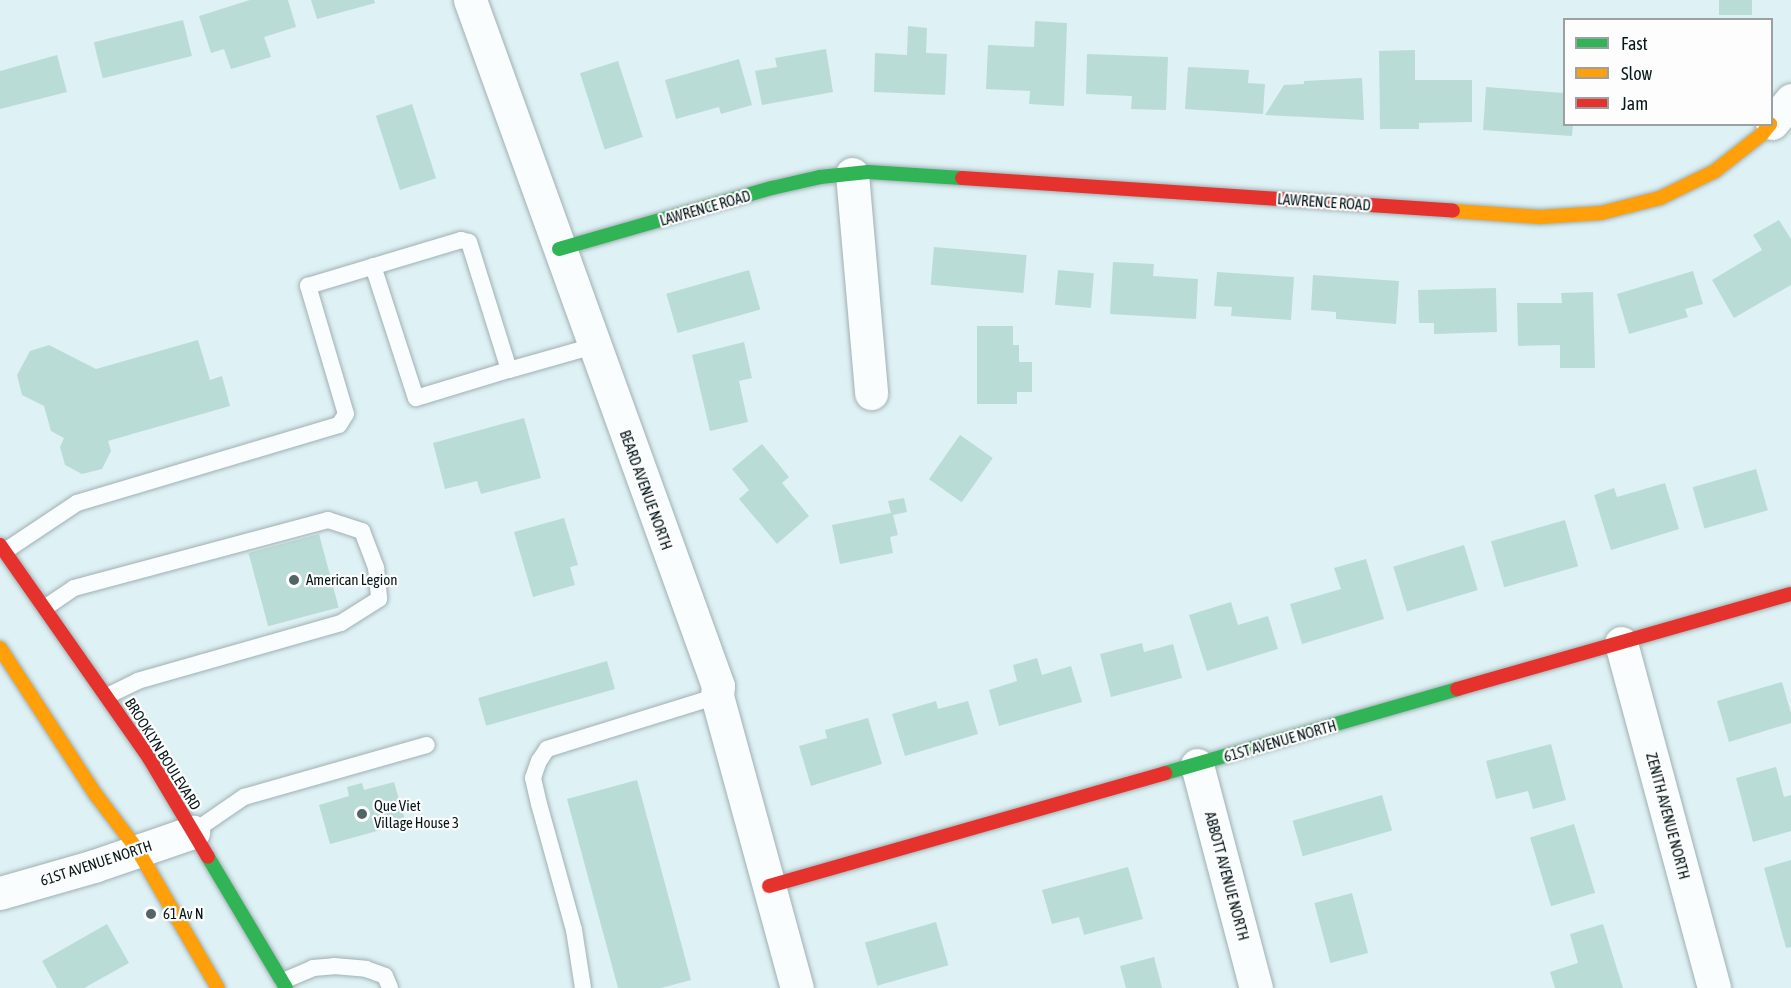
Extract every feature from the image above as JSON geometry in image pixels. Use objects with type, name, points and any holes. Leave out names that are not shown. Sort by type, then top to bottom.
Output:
[{"type":"street","name":"BEARD AVENUE NORTH","points":[[470,0],[718,686],[717,696],[797,988]]},
{"type":"street","name":"LAWRENCE ROAD","points":[[1773,122],[1791,100]]},
{"type":"street","name":"LAWRENCE ROAD","points":[[559,249],[771,188],[820,177],[852,174],[918,174],[1540,217],[1601,213],[1660,198],[1715,171],[1769,126]]},
{"type":"street","points":[[852,174],[871,393]]},
{"type":"street","name":"BROOKLYN BOULEVARD","points":[[3,548],[149,758],[284,985]]},
{"type":"street","name":"61ST AVENUE NORTH","points":[[769,885],[1791,594]]},
{"type":"street","name":"ZENITH AVENUE NORTH","points":[[1621,643],[1714,988]]},
{"type":"street","points":[[0,648],[96,795],[137,849],[218,988]]},
{"type":"street","name":"ABBOTT AVENUE NORTH","points":[[1197,765],[1256,988]]},
{"type":"street","name":"61ST AVENUE NORTH","points":[[0,893],[94,866],[137,849],[193,832]]},
{"type":"lane","points":[[3,548],[77,503],[339,425],[346,414],[308,286],[461,240],[469,242],[509,370]]},
{"type":"lane","points":[[374,266],[416,398],[594,346]]},
{"type":"lane","points":[[46,607],[74,588],[328,520],[362,531],[376,568],[379,599],[341,623],[138,681],[107,696]]},
{"type":"lane","points":[[583,988],[574,930],[538,804],[534,778],[539,761],[547,749],[717,696]]},
{"type":"lane","points":[[193,832],[244,797],[427,745]]},
{"type":"lane","points":[[284,985],[313,968],[334,966],[375,972],[385,976],[390,988]]},
{"type":"building","points":[[250,0],[288,0],[296,27],[264,37],[271,57],[231,69],[224,49],[211,53],[199,16]]},
{"type":"building","points":[[311,0],[374,0],[375,3],[317,19]]},
{"type":"building","points":[[1719,0],[1752,0],[1752,15],[1719,15]]},
{"type":"building","points":[[183,20],[192,56],[103,78],[94,42]]},
{"type":"building","points":[[1035,21],[1067,23],[1064,106],[1029,104],[1030,91],[986,89],[988,45],[1034,47]]},
{"type":"building","points":[[908,26],[927,28],[926,53],[947,54],[945,95],[874,92],[875,53],[907,55]]},
{"type":"building","points":[[826,49],[833,92],[762,105],[755,71],[777,67],[775,58]]},
{"type":"building","points":[[1415,50],[1415,80],[1472,80],[1472,122],[1419,123],[1419,129],[1380,129],[1379,51]]},
{"type":"building","points":[[1087,54],[1168,57],[1166,110],[1131,109],[1132,96],[1086,94]]},
{"type":"building","points":[[57,55],[67,92],[0,109],[0,71]]},
{"type":"building","points":[[739,59],[752,105],[721,114],[719,107],[676,119],[665,80]]},
{"type":"building","points":[[618,61],[643,137],[605,149],[580,73]]},
{"type":"building","points":[[1188,67],[1249,70],[1248,83],[1265,84],[1263,114],[1185,109]]},
{"type":"building","points":[[1362,78],[1364,120],[1265,115],[1284,85],[1304,84],[1304,81]]},
{"type":"building","points":[[1486,87],[1563,93],[1563,126],[1573,126],[1572,136],[1483,130]]},
{"type":"building","points":[[412,104],[436,178],[400,190],[376,116]]},
{"type":"building","points":[[1779,220],[1791,239],[1791,285],[1734,318],[1712,280],[1762,250],[1753,235]]},
{"type":"building","points":[[934,247],[1027,255],[1023,293],[931,285]]},
{"type":"building","points":[[1113,262],[1154,264],[1153,276],[1198,279],[1196,319],[1110,314]]},
{"type":"building","points":[[749,270],[760,309],[678,333],[666,294]]},
{"type":"building","points":[[1058,270],[1094,273],[1091,308],[1055,305]]},
{"type":"building","points":[[1693,271],[1703,304],[1685,309],[1688,317],[1629,334],[1617,294]]},
{"type":"building","points":[[1217,272],[1294,277],[1291,320],[1231,316],[1232,307],[1214,306]]},
{"type":"building","points":[[1313,275],[1399,281],[1396,324],[1336,319],[1336,312],[1311,310]]},
{"type":"building","points":[[1496,288],[1497,332],[1434,334],[1434,323],[1419,323],[1418,290]]},
{"type":"building","points":[[1593,292],[1595,368],[1560,368],[1560,345],[1518,346],[1517,303],[1562,303],[1561,293]]},
{"type":"building","points":[[977,326],[1013,326],[1013,345],[1019,345],[1019,362],[1032,362],[1032,392],[1017,392],[1017,404],[977,404]]},
{"type":"building","points":[[198,340],[210,380],[222,376],[230,406],[108,441],[111,451],[102,469],[82,474],[65,465],[60,447],[64,438],[51,431],[44,406],[22,395],[17,375],[30,351],[49,345],[96,369]]},
{"type":"building","points":[[744,342],[752,378],[739,381],[748,422],[710,431],[692,355]]},
{"type":"building","points":[[524,418],[541,478],[481,494],[477,481],[445,489],[433,443]]},
{"type":"building","points":[[960,435],[993,458],[962,502],[929,479]]},
{"type":"building","points":[[762,444],[789,477],[782,483],[809,516],[777,544],[739,499],[749,490],[732,469]]},
{"type":"building","points":[[1756,469],[1768,510],[1704,529],[1693,487]]},
{"type":"building","points":[[1665,483],[1679,529],[1611,550],[1594,495],[1614,488],[1617,497]]},
{"type":"building","points":[[904,498],[907,512],[893,515],[898,535],[890,537],[893,553],[840,564],[832,525],[891,513],[888,501]]},
{"type":"building","points":[[564,518],[578,565],[570,567],[575,585],[533,597],[514,532]]},
{"type":"building","points":[[1565,520],[1578,566],[1504,587],[1491,541]]},
{"type":"building","name":"American Legion","points":[[319,534],[339,607],[268,626],[248,553]]},
{"type":"building","points":[[1464,545],[1478,590],[1407,612],[1393,567]]},
{"type":"building","points":[[1366,559],[1384,619],[1302,644],[1290,604],[1341,589],[1334,568]]},
{"type":"building","points":[[1231,602],[1238,625],[1268,616],[1278,649],[1207,671],[1189,615]]},
{"type":"building","points":[[1142,643],[1144,652],[1173,644],[1182,678],[1111,697],[1100,654]]},
{"type":"building","points":[[1037,658],[1042,675],[1071,666],[1082,702],[999,726],[989,690],[1017,681],[1013,665]]},
{"type":"building","points":[[607,661],[615,689],[486,726],[478,698]]},
{"type":"building","points":[[1782,682],[1791,713],[1791,723],[1729,742],[1717,701]]},
{"type":"building","points":[[936,701],[938,709],[968,701],[978,734],[905,756],[892,714]]},
{"type":"building","points":[[868,718],[882,764],[811,786],[799,746],[827,738],[825,730]]},
{"type":"building","points":[[1551,744],[1566,800],[1533,809],[1528,791],[1496,799],[1486,761]]},
{"type":"building","points":[[1776,767],[1784,797],[1791,795],[1791,831],[1753,842],[1736,778]]},
{"type":"building","points":[[637,780],[691,980],[661,988],[618,988],[567,799]]},
{"type":"building","name":"Que Viet Village House 3","points":[[394,782],[406,823],[330,844],[319,805],[349,796],[347,787],[362,783],[364,790]]},
{"type":"building","points":[[1382,795],[1392,831],[1303,856],[1293,821]]},
{"type":"building","points":[[1574,824],[1595,893],[1551,906],[1530,837]]},
{"type":"building","points":[[1791,860],[1791,947],[1786,948],[1764,868]]},
{"type":"building","points":[[1128,867],[1143,919],[1084,935],[1079,917],[1052,924],[1042,890]]},
{"type":"building","points":[[1352,893],[1368,953],[1330,963],[1314,903]]},
{"type":"building","points":[[936,922],[948,965],[877,986],[865,942]]},
{"type":"building","points":[[107,924],[129,963],[84,988],[57,988],[42,961]]},
{"type":"building","points":[[1603,924],[1623,988],[1555,988],[1550,972],[1578,963],[1570,934]]},
{"type":"building","points":[[1154,957],[1162,988],[1126,988],[1120,966]]},
{"type":"traffic: fast","points":[[559,249],[772,188],[820,177],[868,172],[962,178]]},
{"type":"traffic: fast","points":[[1165,773],[1457,689]]},
{"type":"traffic: fast","points":[[208,857],[286,988]]},
{"type":"traffic: slow","points":[[1453,211],[1540,217],[1601,213],[1660,198],[1715,171],[1762,134],[1768,126]]},
{"type":"traffic: slow","points":[[0,648],[96,795],[137,849],[218,988]]},
{"type":"traffic: jam","points":[[962,178],[1453,211]]},
{"type":"traffic: jam","points":[[0,545],[149,758],[208,857]]},
{"type":"traffic: jam","points":[[1457,689],[1791,594]]},
{"type":"traffic: jam","points":[[769,886],[1165,773]]},
{"type":"place","name":"American Legion","points":[[294,580]]},
{"type":"place","name":"Que Viet Village House 3","points":[[362,814]]},
{"type":"place","name":"61 Av N","points":[[151,914]]}]
